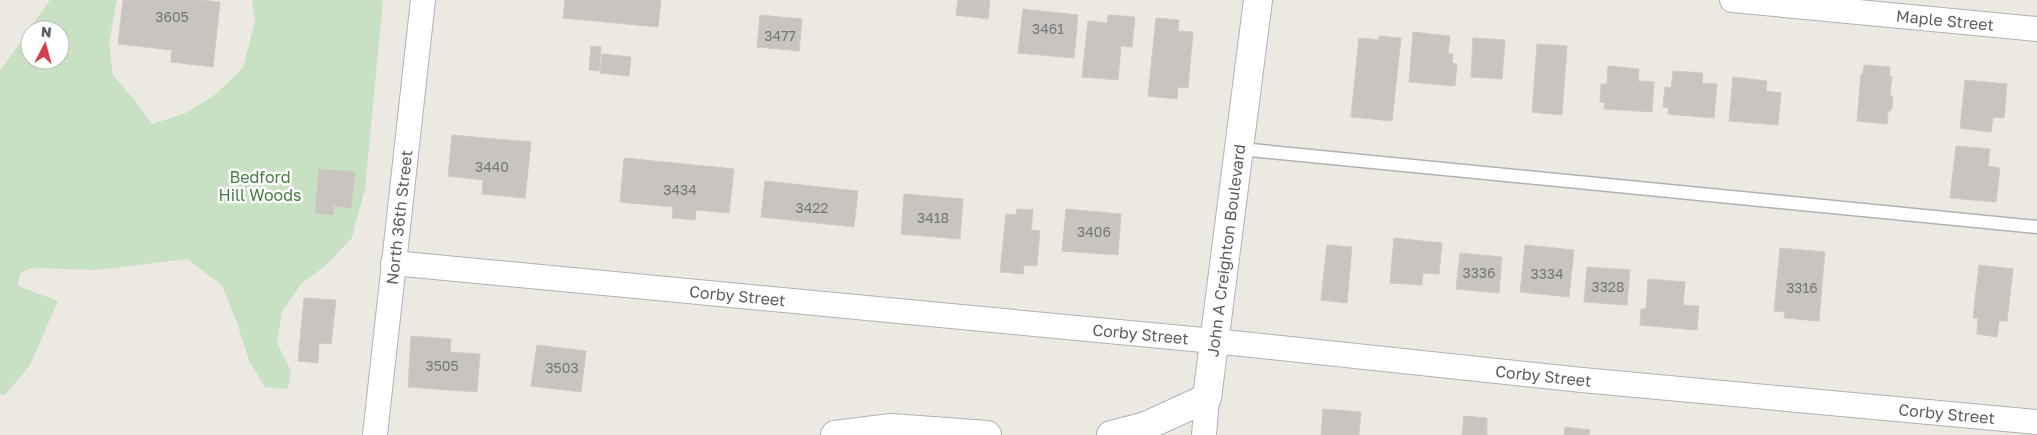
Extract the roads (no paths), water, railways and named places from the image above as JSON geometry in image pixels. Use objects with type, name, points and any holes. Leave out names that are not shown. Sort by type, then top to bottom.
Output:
[{"type":"street","name":"North 36th Street","points":[[374,435],[423,0]]},
{"type":"street","name":"John A Creighton Boulevard","points":[[1207,398],[1258,0]]},
{"type":"street","name":"Maple Street","points":[[1732,0],[2037,29]]},
{"type":"street","name":"Corby Street","points":[[393,263],[1214,342],[1582,380],[2037,422]]},
{"type":"street","points":[[1111,435],[1146,426],[1207,398],[1204,435]]},
{"type":"street","points":[[835,435],[891,428],[987,435]]},
{"type":"lane","points":[[1240,149],[2037,227]]},
{"type":"park label","name":"Bedford Hill Woods","points":[[260,186]]}]
